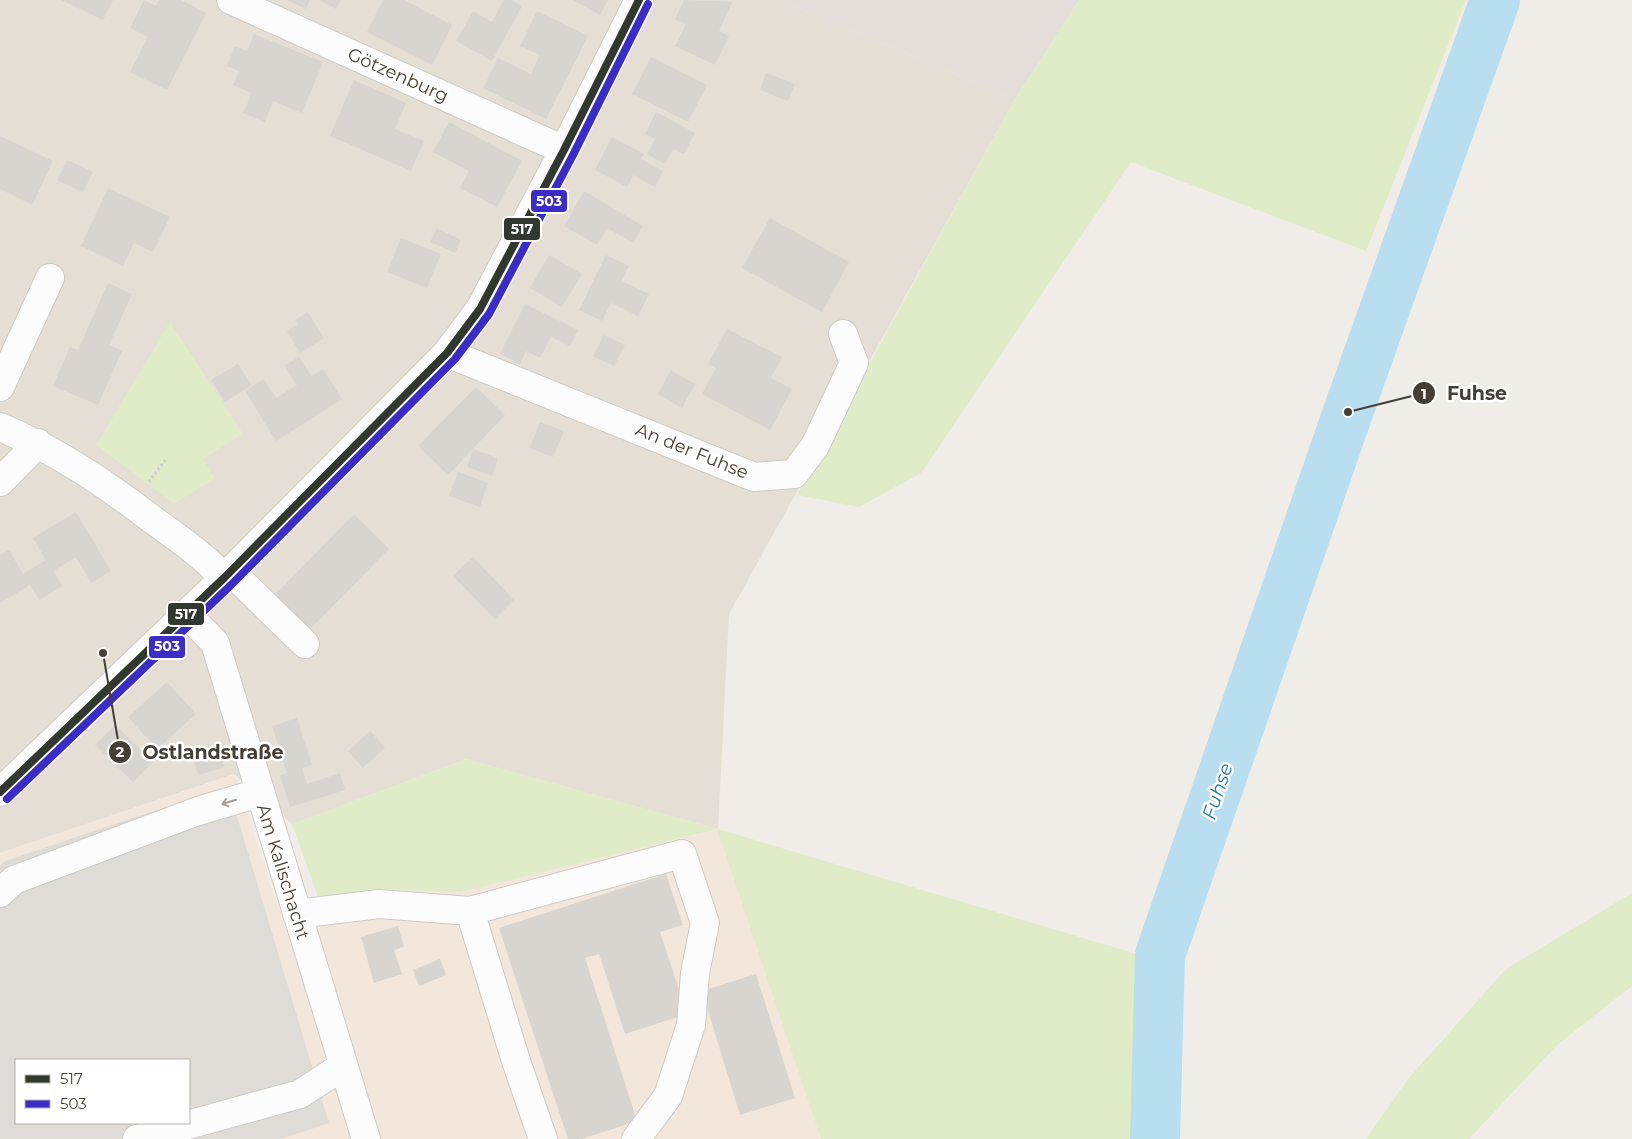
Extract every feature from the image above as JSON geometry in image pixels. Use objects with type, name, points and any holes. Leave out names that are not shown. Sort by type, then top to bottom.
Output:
[{"type":"street","name":"Götzenburg","points":[[231,0],[564,150]]},
{"type":"street","points":[[0,792],[227,575],[446,353],[480,309],[564,150],[639,0]]},
{"type":"street","points":[[0,386],[50,278]]},
{"type":"street","name":"An der Fuhse","points":[[446,353],[754,476],[794,474],[815,446],[854,363],[843,334]]},
{"type":"street","points":[[0,427],[38,443],[96,477],[227,575],[305,644]]},
{"type":"street","points":[[0,482],[38,443]]},
{"type":"street","name":"Am Kalischacht","points":[[187,614],[215,643],[259,793],[366,1139]]},
{"type":"street","points":[[0,893],[14,880],[198,811],[259,793]]},
{"type":"street","points":[[297,914],[379,904],[470,911],[682,854],[705,923],[694,973],[691,1024],[668,1096],[636,1139]]},
{"type":"street","points":[[470,911],[516,1060],[543,1139]]},
{"type":"street","points":[[137,1139],[300,1094],[343,1066]]},
{"type":"shaded area","points":[[0,0],[780,0],[1015,99],[729,614],[718,829],[466,759],[292,824],[234,774],[0,853]]},
{"type":"shaded area","points":[[780,0],[1079,0],[1015,99]]},
{"type":"shaded area","points":[[235,774],[276,904],[373,889],[461,892],[718,829],[821,1139],[0,1139],[0,853]]},
{"type":"shaded area","points":[[228,786],[329,1123],[281,1139],[0,1139],[0,866],[5,861]]},
{"type":"green space","points":[[1079,0],[1466,0],[1366,251],[1131,162],[921,473],[859,507],[797,495],[1015,99]]},
{"type":"green space","points":[[170,322],[243,434],[203,459],[215,478],[174,504],[96,445]]},
{"type":"green space","points":[[466,759],[718,829],[1147,957],[1143,1139],[821,1139],[717,829],[461,892],[373,889],[318,897],[292,824]]},
{"type":"green space","points":[[1632,893],[1632,986],[1557,1045],[1469,1139],[1366,1139],[1408,1079],[1506,969]]},
{"type":"building","points":[[61,0],[113,0],[103,20]]},
{"type":"building","points":[[144,0],[156,6],[159,0],[181,0],[206,13],[167,90],[130,72],[148,37],[130,28]]},
{"type":"building","points":[[287,0],[310,0],[306,9]]},
{"type":"building","points":[[320,0],[341,0],[336,9]]},
{"type":"building","points":[[383,0],[404,0],[452,25],[432,65],[367,32]]},
{"type":"building","points":[[504,0],[511,0],[522,6],[492,61],[456,41],[473,11],[492,22]]},
{"type":"building","points":[[573,0],[608,0],[600,15]]},
{"type":"building","points":[[684,0],[732,2],[719,31],[729,36],[715,65],[675,46],[686,24],[675,19]]},
{"type":"building","points":[[537,11],[588,36],[546,119],[483,88],[498,58],[531,74],[540,55],[520,46]]},
{"type":"building","points":[[254,34],[323,62],[302,113],[273,101],[265,122],[243,113],[252,93],[233,85],[239,71],[227,66],[235,46],[247,51]]},
{"type":"building","points":[[651,57],[707,85],[688,122],[632,94]]},
{"type":"building","points":[[766,73],[795,84],[788,101],[760,90]]},
{"type":"building","points":[[354,80],[406,103],[395,129],[424,141],[411,171],[330,136]]},
{"type":"building","points":[[656,112],[695,133],[684,154],[673,149],[665,164],[647,154],[655,139],[645,134]]},
{"type":"building","points":[[449,122],[522,161],[497,207],[460,188],[469,171],[433,152]]},
{"type":"building","points":[[0,136],[53,161],[32,205],[0,189]]},
{"type":"building","points":[[612,137],[644,154],[641,159],[663,171],[655,187],[633,175],[627,187],[595,170]]},
{"type":"building","points":[[67,160],[93,172],[83,192],[57,180]]},
{"type":"building","points":[[108,188],[170,217],[153,252],[134,243],[123,266],[81,246]]},
{"type":"building","points":[[584,191],[643,226],[633,243],[607,228],[597,245],[564,226]]},
{"type":"building","points":[[770,218],[849,262],[822,312],[742,268]]},
{"type":"building","points":[[437,228],[461,240],[455,253],[430,242]]},
{"type":"building","points":[[401,238],[441,254],[427,288],[387,272]]},
{"type":"building","points":[[549,255],[582,274],[562,307],[530,288]]},
{"type":"building","points":[[606,255],[629,266],[622,281],[649,294],[638,316],[611,303],[602,321],[579,310]]},
{"type":"building","points":[[108,283],[132,294],[109,345],[122,351],[98,405],[53,386],[70,347],[78,350]]},
{"type":"building","points":[[525,304],[578,330],[570,346],[551,337],[540,358],[526,351],[520,364],[500,354]]},
{"type":"building","points":[[308,312],[324,338],[300,353],[287,331],[298,324],[295,320]]},
{"type":"building","points":[[727,329],[782,357],[771,378],[792,389],[770,430],[702,394],[716,368],[708,364]]},
{"type":"building","points":[[604,335],[625,345],[614,366],[593,356]]},
{"type":"building","points":[[299,357],[311,376],[323,369],[342,399],[276,441],[245,391],[264,379],[276,398],[297,385],[284,366]]},
{"type":"building","points":[[238,364],[252,385],[225,402],[211,380]]},
{"type":"building","points":[[671,370],[695,384],[682,408],[658,394]]},
{"type":"building","points":[[476,387],[505,415],[448,475],[418,446]]},
{"type":"building","points":[[540,422],[564,431],[553,457],[530,448]]},
{"type":"building","points":[[473,449],[498,458],[492,476],[467,467]]},
{"type":"building","points":[[458,472],[488,483],[480,507],[449,496]]},
{"type":"building","points":[[76,512],[111,571],[91,583],[76,557],[53,571],[62,586],[39,600],[30,585],[0,603],[0,555],[9,550],[23,574],[46,560],[33,538]]},
{"type":"building","points":[[354,514],[389,549],[308,631],[273,597]]},
{"type":"building","points":[[473,557],[514,600],[495,619],[453,576]]},
{"type":"building","points":[[167,682],[196,714],[157,749],[128,717]]},
{"type":"building","points":[[297,718],[312,765],[302,768],[307,784],[340,773],[345,790],[290,807],[280,775],[287,773],[272,726]]},
{"type":"building","points":[[115,725],[153,762],[133,782],[95,745]]},
{"type":"building","points":[[370,731],[385,748],[363,768],[348,751]]},
{"type":"building","points":[[220,754],[224,767],[199,775],[194,762]]},
{"type":"building","points":[[666,874],[683,925],[660,932],[687,1014],[625,1034],[599,954],[585,958],[637,1121],[582,1139],[568,1139],[499,928]]},
{"type":"building","points":[[398,926],[404,947],[394,950],[402,974],[374,983],[361,937]]},
{"type":"building","points":[[440,959],[446,975],[419,986],[413,970]]},
{"type":"building","points":[[756,974],[795,1098],[740,1115],[702,991]]},
{"type":"waterway","name":"Fuhse","points":[[1155,1139],[1160,955],[1348,412],[1495,0]]},
{"type":"transit line","name":"517","points":[[0,792],[224,578],[447,353],[480,309],[564,150],[639,0]]},
{"type":"transit line","name":"503","points":[[7,799],[231,585],[455,359],[489,314],[573,155],[648,4]]},
{"type":"place","name":"Fuhse","points":[[1348,412]]},
{"type":"place","name":"Ostlandstraße","points":[[103,653]]}]
